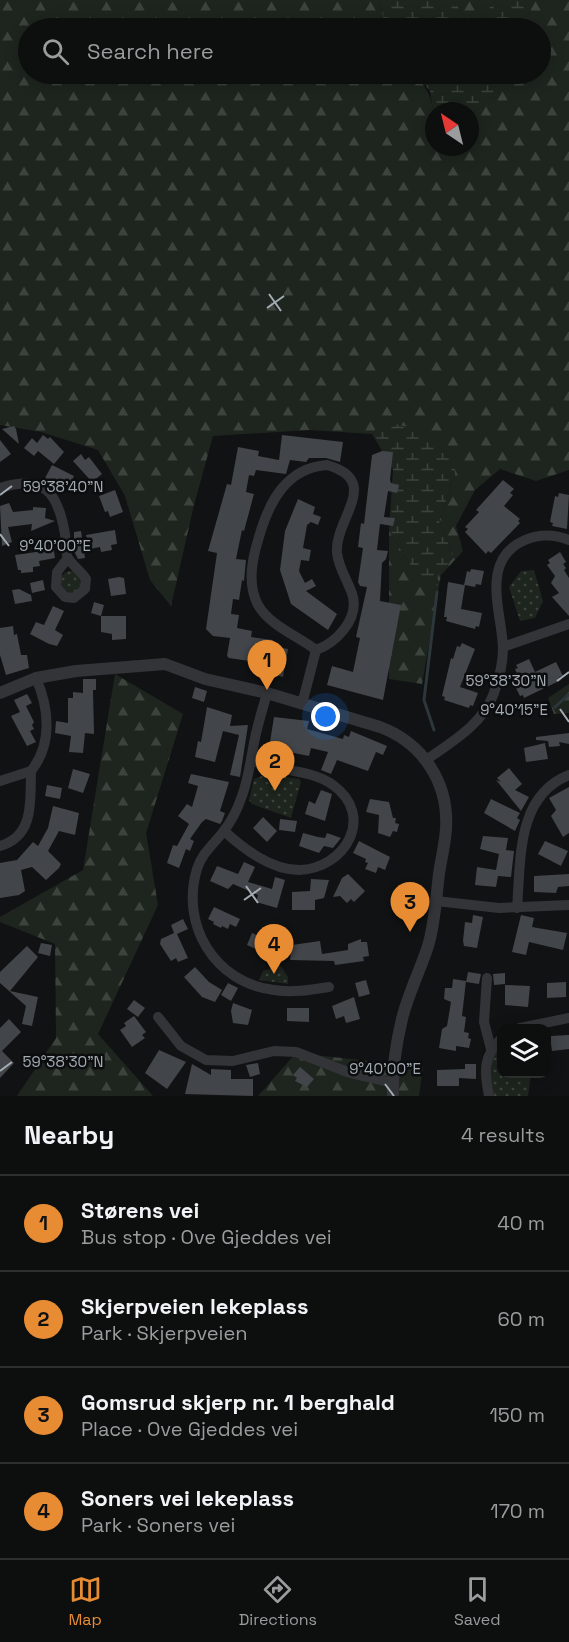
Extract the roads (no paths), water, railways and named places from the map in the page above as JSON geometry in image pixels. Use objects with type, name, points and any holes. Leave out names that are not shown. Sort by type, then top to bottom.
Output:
[{"type":"street","points":[[302,704],[316,650],[339,635],[353,611],[353,597],[341,572],[337,552],[354,495],[353,485],[346,473],[327,465],[314,467],[296,475],[277,493],[263,519],[252,571],[253,592],[263,612],[276,624],[316,650]]},
{"type":"street","points":[[0,488],[31,484],[44,487],[54,496],[62,515],[68,558]]},
{"type":"street","points":[[426,760],[466,731],[488,706],[499,676],[503,647],[496,584],[502,561],[519,543],[535,536],[549,535],[569,540]]},
{"type":"street","points":[[503,647],[569,624]]},
{"type":"street","points":[[0,693],[36,678],[76,671],[141,668],[165,664],[205,679],[267,693],[392,731],[405,739],[426,760],[440,783],[446,805],[446,830],[429,943],[401,1020],[393,1096]]},
{"type":"street","points":[[0,781],[31,771],[38,762],[47,733],[47,717],[36,678]]},
{"type":"street","points":[[267,693],[242,796],[224,831],[202,857],[191,900],[195,923],[209,953],[230,975],[253,985],[273,990],[294,991],[328,987]]},
{"type":"street","points":[[224,831],[267,862],[300,870],[328,863],[341,853],[350,841],[354,820],[352,810],[334,786],[315,776],[269,767],[251,760]]},
{"type":"street","points":[[0,846],[20,835],[30,816],[31,771]]},
{"type":"street","points":[[517,908],[526,824],[543,792],[569,775]]},
{"type":"street","points":[[436,901],[491,908],[569,905]]},
{"type":"street","points":[[487,978],[484,1022],[490,1049]]},
{"type":"street","points":[[158,1017],[181,1046],[206,1060],[233,1062],[274,1051],[296,1052],[350,1072],[393,1083]]},
{"type":"street","points":[[540,1024],[569,1017]]},
{"type":"street","points":[[489,1096],[485,1073],[486,1060],[490,1049],[497,1042]]},
{"type":"waterway","points":[[434,730],[424,700],[437,592]]},
{"type":"waterway","points":[[555,707],[569,694]]},
{"type":"place","name":"Størens vei","points":[[267,690]]},
{"type":"place","name":"Skjerpveien lekeplass","points":[[275,791]]},
{"type":"place","name":"Gomsrud skjerp nr. 1 berghald","points":[[410,932]]},
{"type":"place","name":"Soners vei lekeplass","points":[[274,974]]}]
